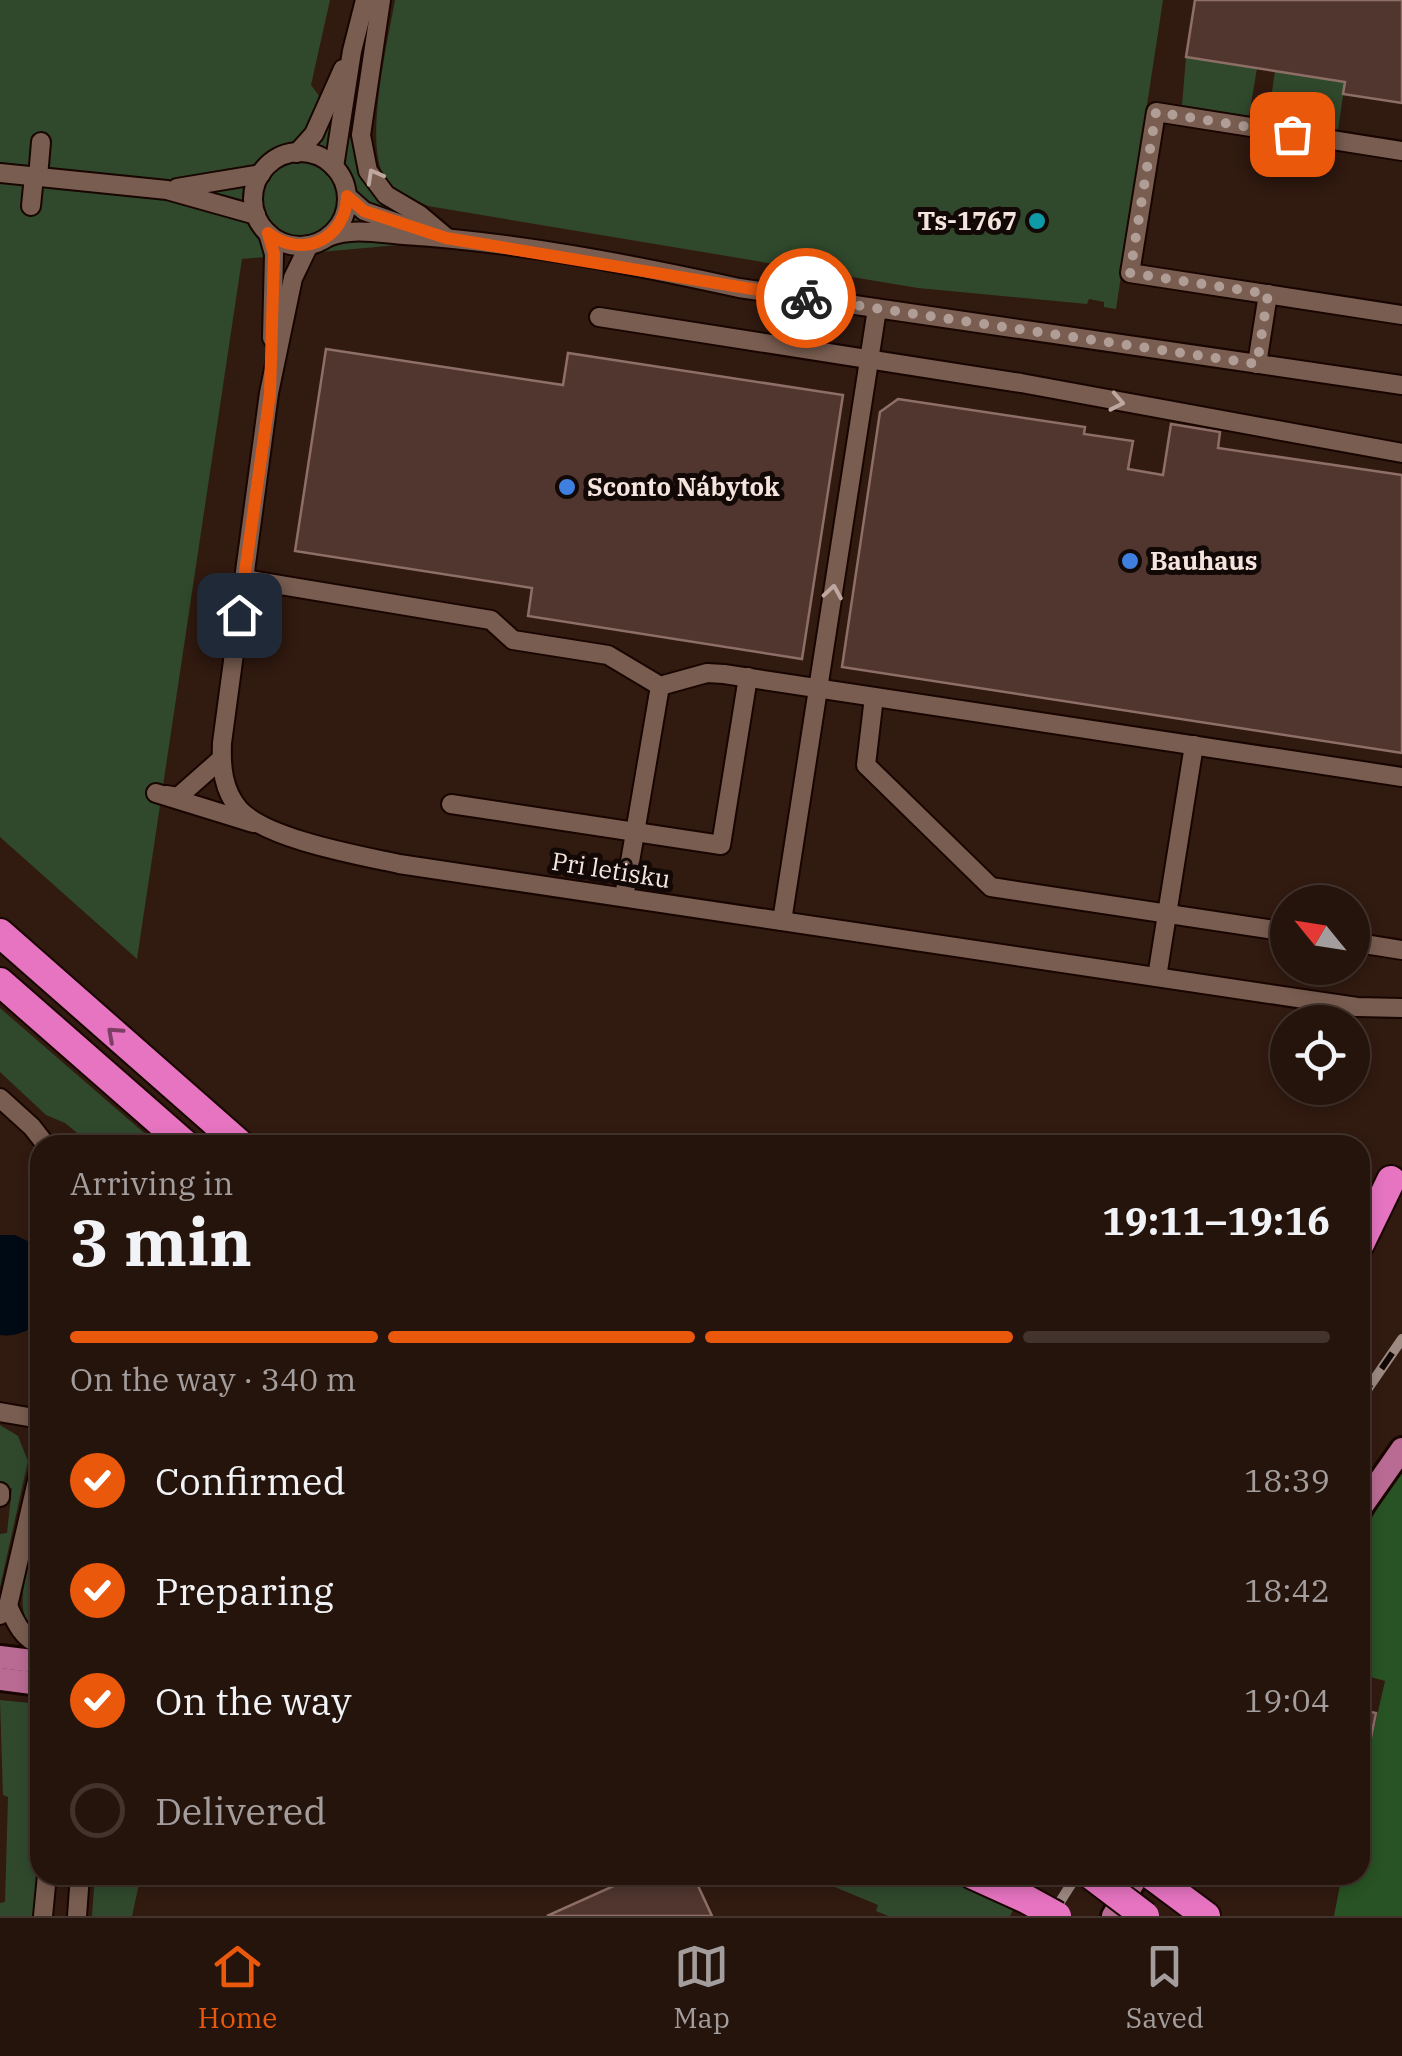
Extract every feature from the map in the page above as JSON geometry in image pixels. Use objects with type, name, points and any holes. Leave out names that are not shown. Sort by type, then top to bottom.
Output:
[{"type":"highway","points":[[0,933],[230,1135]]},
{"type":"highway","points":[[0,982],[175,1135]]},
{"type":"highway","points":[[1370,1225],[1397,1174]]},
{"type":"highway","points":[[993,1885],[1057,1916]]},
{"type":"highway","points":[[1104,1885],[1145,1916]]},
{"type":"highway","points":[[1164,1885],[1206,1916]]},
{"type":"main road","points":[[1370,1208],[1397,1174]]},
{"type":"main road","points":[[1370,1495],[1402,1449]]},
{"type":"main road","points":[[0,1657],[30,1661]]},
{"type":"main road","points":[[0,1679],[30,1683]]},
{"type":"main road","points":[[1113,1916],[1132,1885]]},
{"type":"street","points":[[334,167],[352,51],[365,0]]},
{"type":"street","points":[[381,0],[361,135],[368,171],[386,195],[446,238]]},
{"type":"street","points":[[296,153],[314,134],[352,51]]},
{"type":"street","points":[[1402,151],[1156,112],[1130,273],[1402,314]]},
{"type":"street","points":[[31,206],[42,142]]},
{"type":"street","points":[[0,173],[166,190],[256,215],[254,194],[261,174],[274,161],[296,153],[313,154],[334,167],[347,196],[340,223],[328,237]]},
{"type":"street","points":[[166,190],[261,174]]},
{"type":"street","points":[[347,196],[364,211],[446,238]]},
{"type":"street","name":"Pri letisku","points":[[256,215],[268,233],[274,254],[270,394]]},
{"type":"street","points":[[268,233],[292,245],[310,245],[354,232],[446,238],[878,309],[1402,385]]},
{"type":"street","name":"Pri letisku","points":[[310,245],[293,278],[270,394],[221,759],[227,788],[241,811],[282,833],[398,864],[1357,1007],[1402,1008]]},
{"type":"street","points":[[1257,364],[1268,294]]},
{"type":"street","points":[[782,921],[878,309]]},
{"type":"street","points":[[600,317],[1021,383],[1402,453]]},
{"type":"street","points":[[244,579],[491,620],[513,640],[608,655],[660,686],[707,673],[748,678],[1402,777]]},
{"type":"street","points":[[452,804],[721,846],[748,678]]},
{"type":"street","points":[[624,898],[660,686]]},
{"type":"street","points":[[874,697],[866,765],[991,887],[1270,929]]},
{"type":"street","points":[[1157,977],[1194,745]]},
{"type":"street","points":[[221,759],[178,797],[156,794],[282,833]]},
{"type":"street","points":[[1370,945],[1402,950]]},
{"type":"street","points":[[0,1098],[38,1135]]},
{"type":"street","points":[[0,1412],[30,1417]]},
{"type":"street","points":[[30,1508],[4,1611],[30,1639]]},
{"type":"street","points":[[42,1916],[47,1885]]},
{"type":"street","points":[[77,1916],[79,1885]]},
{"type":"green space","points":[[0,0],[330,0],[311,85],[383,182],[443,241],[242,259],[137,959],[0,837]]},
{"type":"green space","points":[[395,0],[1163,0],[1116,309],[1089,299],[1087,304],[918,288],[428,206],[393,186],[378,160],[379,90]]},
{"type":"green space","points":[[1186,57],[1257,68],[1249,116],[1182,105]]},
{"type":"green space","points":[[1275,71],[1345,82],[1338,130],[1268,119]]},
{"type":"green space","points":[[0,1008],[146,1135],[80,1135],[46,1115],[0,1072]]},
{"type":"green space","points":[[0,1425],[18,1436],[28,1461],[0,1587],[0,1534],[7,1533],[12,1488],[6,1489],[0,1483]]},
{"type":"green space","points":[[1402,1465],[1402,1916],[1334,1916],[1340,1885],[1370,1885],[1370,1746],[1385,1681],[1370,1677],[1370,1521]]},
{"type":"green space","points":[[30,1561],[30,1626],[23,1600]]},
{"type":"green space","points":[[0,1700],[30,1703],[30,1885],[37,1885],[37,1916],[0,1916],[0,1903],[5,1902],[8,1797],[3,1795]]},
{"type":"green space","points":[[94,1885],[139,1885],[132,1916],[92,1916]]},
{"type":"green space","points":[[830,1885],[962,1885],[1015,1907],[1010,1916],[888,1916],[876,1911],[878,1905]]},
{"type":"shaded area","points":[[0,1235],[15,1235],[30,1242],[30,1329],[0,1335]]},
{"type":"building","points":[[1195,0],[1402,0],[1402,103],[1343,94],[1345,82],[1186,57]]},
{"type":"building","name":"Sconto Nábytok","points":[[326,349],[563,385],[568,353],[843,395],[802,659],[528,616],[532,588],[295,551]]},
{"type":"building","name":"Bauhaus","points":[[898,399],[1085,427],[1084,434],[1133,441],[1128,469],[1163,475],[1171,424],[1220,432],[1218,448],[1402,475],[1402,753],[842,667],[880,412]]},
{"type":"building","points":[[1370,1712],[1376,1713],[1370,1742]]},
{"type":"building","points":[[616,1885],[698,1885],[712,1916],[547,1916]]},
{"type":"railway","points":[[1370,1385],[1402,1339]]},
{"type":"railway","points":[[1051,1916],[1071,1885]]},
{"type":"way so far","points":[[806,298],[1257,364],[1268,294],[1130,273],[1156,112],[1292,134]]},
{"type":"place","name":"Ts-1767","points":[[1037,221]]},
{"type":"place","name":"Sconto Nábytok","points":[[567,487]]},
{"type":"place","name":"Bauhaus","points":[[1130,561]]},
{"type":"route","points":[[239,615],[270,394],[274,254],[268,233],[292,245],[318,242],[340,223],[347,196],[364,211],[446,238],[806,298]]}]
